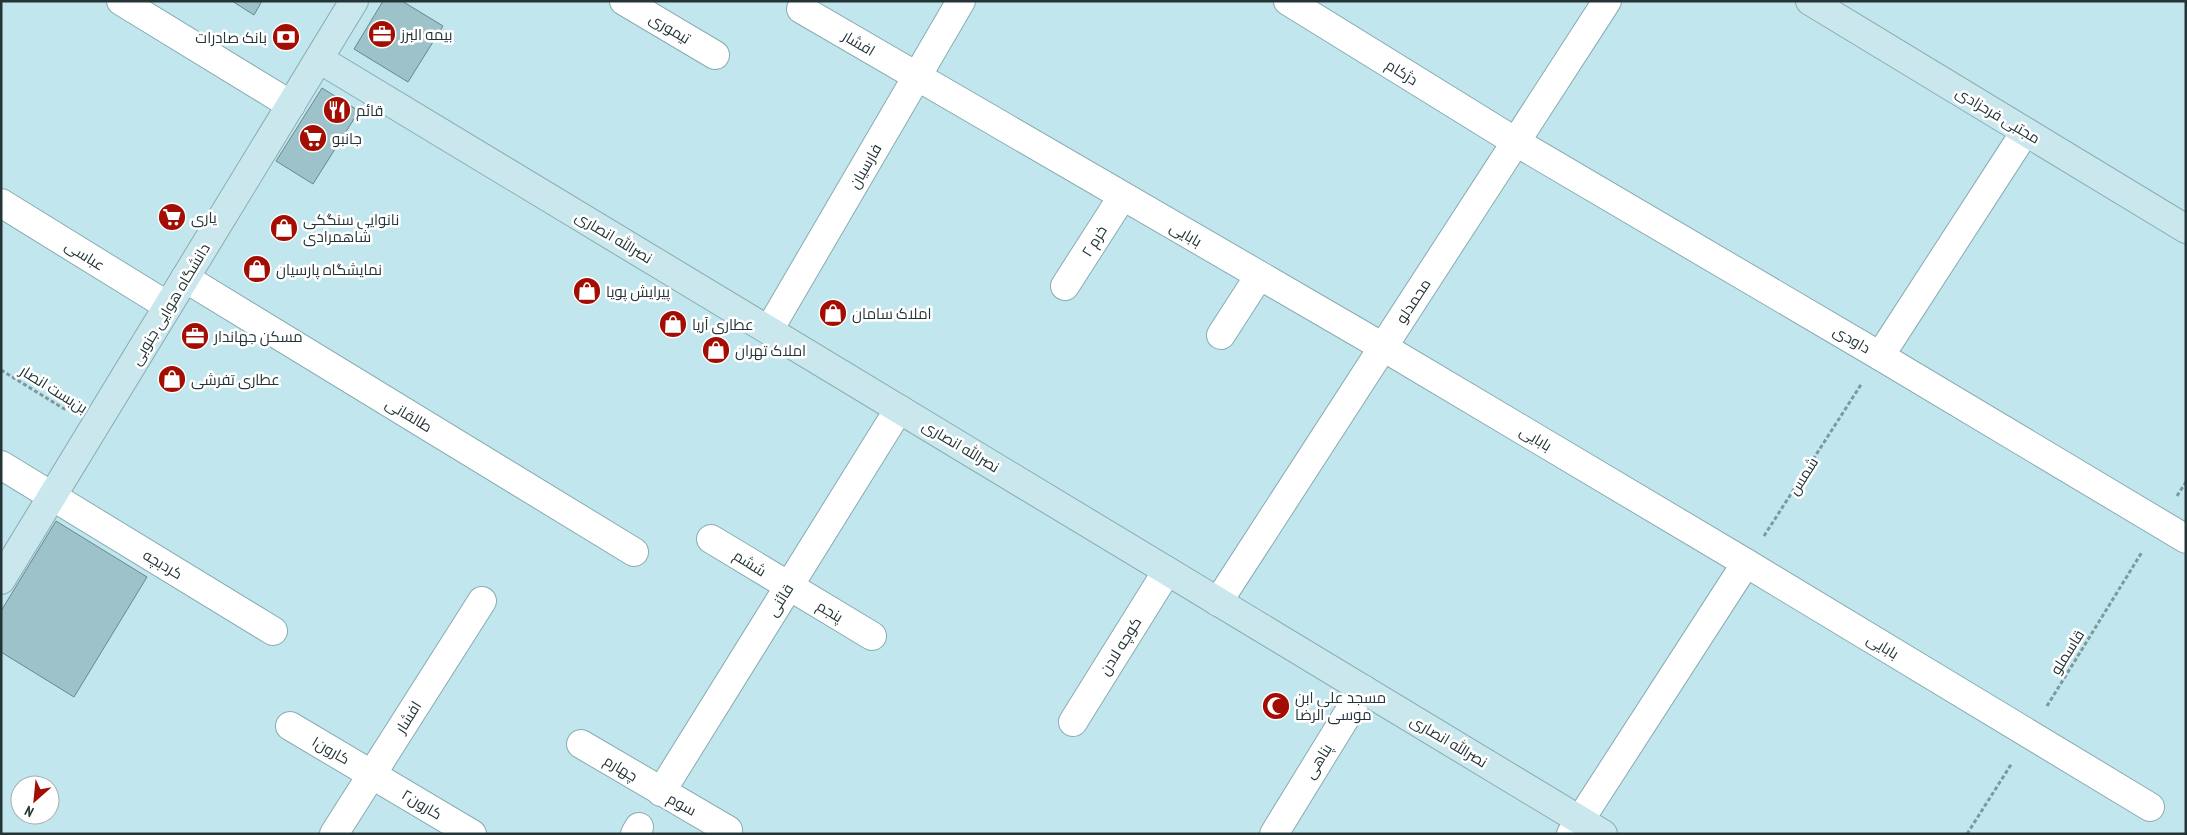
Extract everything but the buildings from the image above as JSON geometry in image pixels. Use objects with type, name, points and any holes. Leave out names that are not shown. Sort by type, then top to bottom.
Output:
[{"type":"street","points":[[121,1],[291,105]]},
{"type":"street","name":"دانشگاه هوایی جنوبی","points":[[1,580],[354,1]]},
{"type":"street","name":"تیموری","points":[[624,1],[715,55]]},
{"type":"street","name":"فارسیان","points":[[769,330],[961,1]]},
{"type":"street","name":"دژکام","points":[[1288,1],[1516,142]]},
{"type":"street","name":"محمدلو","points":[[1218,602],[1607,1]]},
{"type":"street","name":"مجتبی فرحزادی","points":[[1810,1],[2186,229]]},
{"type":"street","name":"افشار","points":[[801,9],[917,78]]},
{"type":"street","name":"نصرالله انصاری","points":[[319,59],[1363,689],[1575,827],[1603,834]]},
{"type":"street","name":"بابایی","points":[[917,78],[1383,347],[2150,807]]},
{"type":"street","points":[[1880,356],[2025,132]]},
{"type":"street","name":"داودی","points":[[1516,142],[2186,539]]},
{"type":"street","name":"خرم ۲","points":[[1065,286],[1122,197]]},
{"type":"street","name":"عباسی","points":[[1,203],[168,306]]},
{"type":"street","points":[[1221,335],[1258,276]]},
{"type":"street","name":"طالقانی","points":[[185,278],[634,552]]},
{"type":"street","name":"قائنی","points":[[661,792],[899,409]]},
{"type":"street","name":"کردبچه","points":[[1,465],[273,630]]},
{"type":"street","name":"ششم","points":[[711,539],[788,586]]},
{"type":"street","points":[[1575,827],[1746,563]]},
{"type":"street","name":"کوچه لادن","points":[[1073,722],[1167,571]]},
{"type":"street","name":"پنجم","points":[[788,586],[872,636]]},
{"type":"street","name":"افشار","points":[[334,834],[482,600]]},
{"type":"street","name":"پناهی","points":[[1285,830],[1363,689]]},
{"type":"street","name":"کارون۱","points":[[290,726],[372,774]]},
{"type":"street","name":"چهارم","points":[[581,744],[661,792]]},
{"type":"street","name":"کارون۲","points":[[372,774],[472,834]]},
{"type":"street","name":"سوم","points":[[661,792],[728,830]]},
{"type":"path","name":"شمس","points":[[1746,563],[1880,356]]},
{"type":"path","name":"بن‌بست انصار","points":[[1,370],[94,428]]},
{"type":"path","name":"قاسملو","points":[[1968,834],[2186,482]]},
{"type":"place","name":"بیمه البرز","points":[[382,34]]},
{"type":"place","name":"بانک صادرات","points":[[286,37]]},
{"type":"place","name":"قائم","points":[[337,110]]},
{"type":"place","name":"جانبو","points":[[313,138]]},
{"type":"place","name":"یاری","points":[[172,217]]},
{"type":"place","name":"نانوایی سنگکی شاهمرادی","points":[[284,228]]},
{"type":"place","name":"نمایشگاه پارسیان","points":[[257,269]]},
{"type":"place","name":"پیرایش پویا","points":[[587,291]]},
{"type":"place","name":"املاک سامان","points":[[833,313]]},
{"type":"place","name":"عطاری آریا","points":[[673,324]]},
{"type":"place","name":"مسکن جهاندار","points":[[195,336]]},
{"type":"place","name":"املاک تهران","points":[[716,350]]},
{"type":"place","name":"عطاری تفرشی","points":[[172,379]]},
{"type":"place","name":"مسجد علی ابن موسی الرضا","points":[[1276,706]]}]
